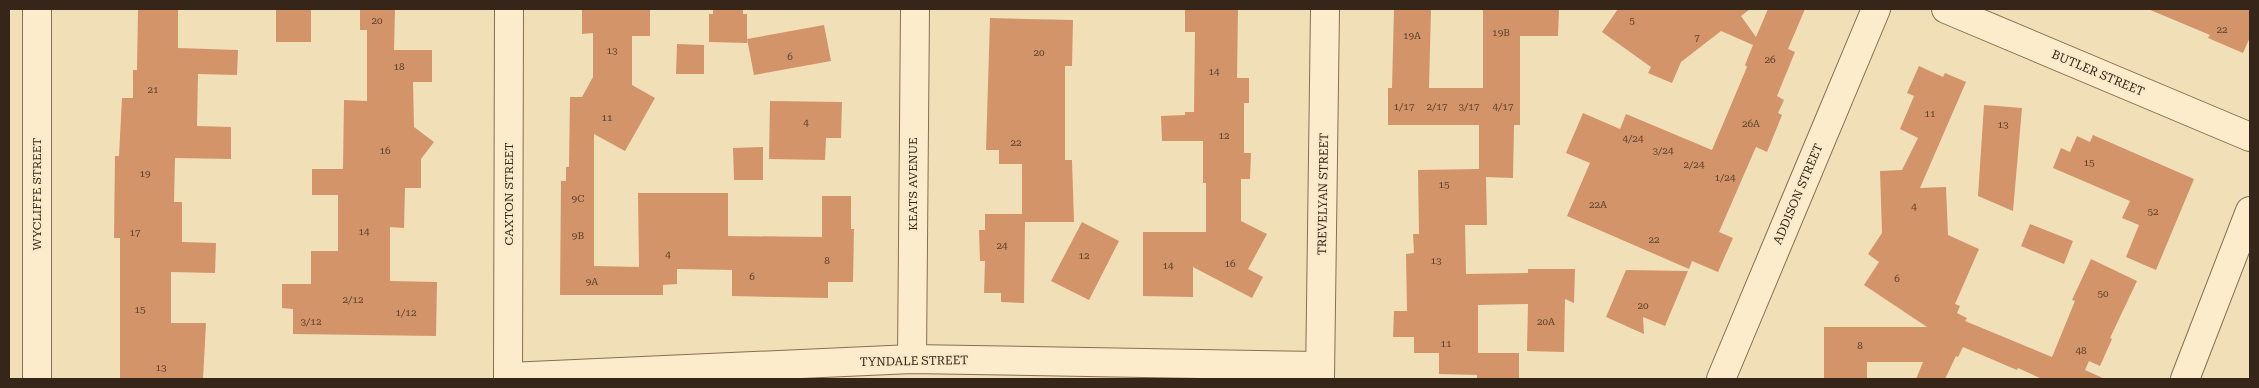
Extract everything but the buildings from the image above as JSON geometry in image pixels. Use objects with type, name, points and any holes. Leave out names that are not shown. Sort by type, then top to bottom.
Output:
[{"type":"street","name":"WYCLIFFE STREET","points":[[37,9],[37,379]]},
{"type":"street","name":"CAXTON STREET","points":[[508,378],[509,9]]},
{"type":"street","name":"KEATS AVENUE","points":[[912,359],[915,9]]},
{"type":"street","name":"TREVELYAN STREET","points":[[1320,372],[1325,9]]},
{"type":"street","name":"ADDISON STREET","points":[[1720,379],[1876,9]]},
{"type":"street","name":"BUTLER STREET","points":[[1946,9],[2250,137]]},
{"type":"street","points":[[2185,379],[2250,211]]},
{"type":"street","name":"TYNDALE STREET","points":[[508,378],[912,359],[1320,372]]}]
